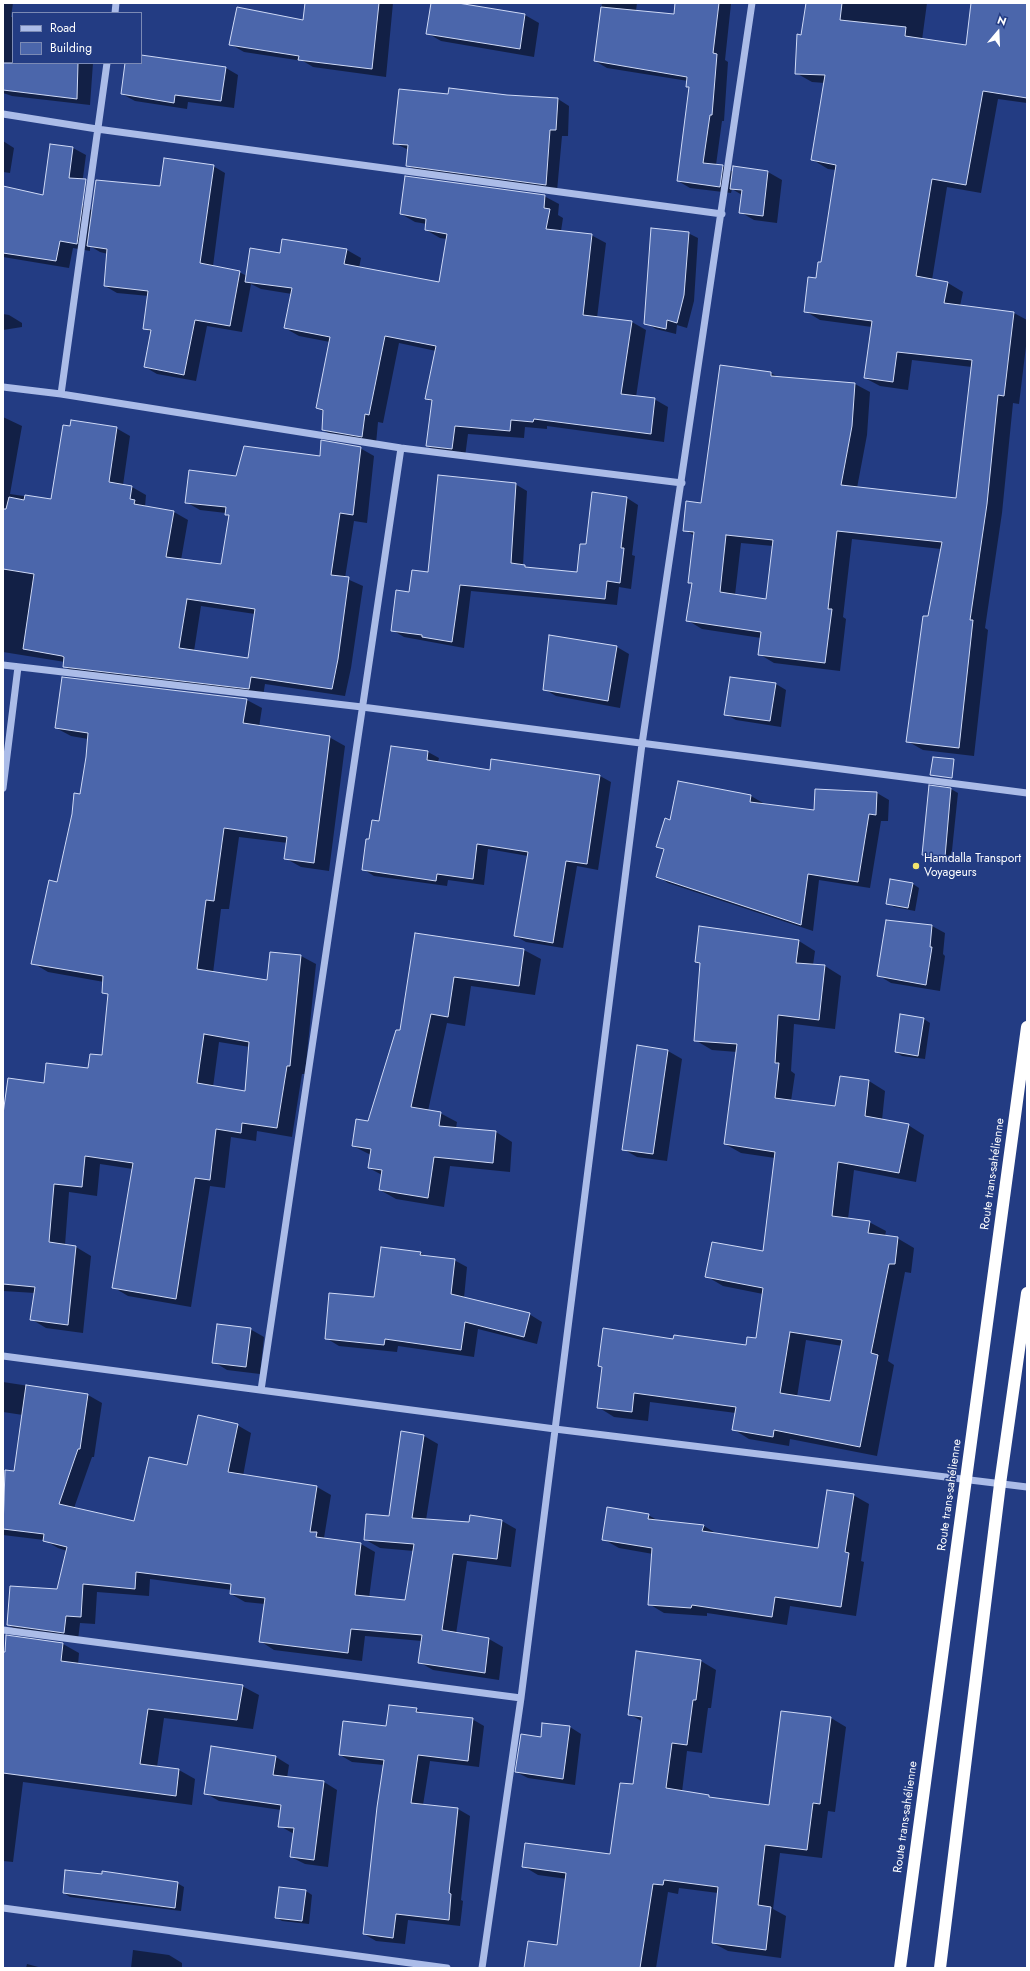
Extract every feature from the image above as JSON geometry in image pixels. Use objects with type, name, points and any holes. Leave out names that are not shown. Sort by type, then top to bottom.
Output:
[{"type":"highway","name":"Route trans-sahélienne","points":[[900,1968],[1027,1027]]},
{"type":"highway","points":[[940,1968],[1000,1484],[1027,1293]]},
{"type":"street","points":[[482,1968],[521,1698],[642,744],[722,214],[752,3]]},
{"type":"street","points":[[61,394],[107,64]]},
{"type":"street","points":[[3,114],[722,214]]},
{"type":"street","points":[[3,387],[61,394],[401,448],[682,483]]},
{"type":"street","points":[[261,1390],[401,448]]},
{"type":"street","points":[[3,665],[362,707],[1027,793]]},
{"type":"street","points":[[3,788],[18,667]]},
{"type":"street","points":[[3,1356],[554,1429],[966,1481],[1027,1487]]},
{"type":"street","points":[[3,1630],[521,1698]]},
{"type":"street","points":[[3,1908],[447,1968]]},
{"type":"building","points":[[305,3],[379,3],[372,69],[298,60],[299,56],[229,45],[237,7],[303,20]]},
{"type":"building","points":[[431,3],[458,3],[525,14],[520,49],[426,34]]},
{"type":"building","points":[[675,3],[719,3],[713,53],[717,54],[712,115],[710,115],[703,163],[723,165],[720,187],[677,181],[689,87],[686,87],[687,77],[594,61],[601,7],[674,14]]},
{"type":"building","points":[[806,3],[842,3],[840,20],[906,27],[905,36],[966,45],[971,3],[1027,3],[1027,98],[983,91],[966,185],[932,179],[916,276],[948,282],[944,303],[1014,312],[1004,396],[998,395],[987,504],[970,620],[973,620],[959,748],[906,742],[923,616],[928,616],[942,542],[837,531],[828,609],[832,609],[825,663],[758,655],[761,632],[686,621],[692,583],[688,583],[694,532],[683,531],[686,501],[701,503],[720,365],[771,372],[771,376],[855,383],[852,426],[841,485],[956,498],[972,360],[897,352],[893,382],[864,378],[872,321],[804,312],[808,277],[816,278],[818,262],[821,262],[836,165],[811,160],[825,75],[795,74],[797,34],[801,35]],"holes":[[[726,535],[773,540],[766,599],[720,592]]]},
{"type":"building","points":[[142,55],[226,67],[221,101],[175,95],[174,103],[121,94],[125,64],[142,64]]},
{"type":"building","points":[[3,63],[78,64],[77,99],[3,90]]},
{"type":"building","points":[[449,88],[507,95],[558,98],[556,130],[550,130],[546,185],[406,166],[408,145],[393,144],[399,89],[448,94]]},
{"type":"building","points":[[50,144],[73,147],[69,178],[86,179],[77,244],[60,241],[56,261],[3,253],[3,186],[43,195]]},
{"type":"building","points":[[164,158],[214,165],[200,263],[240,271],[230,326],[195,320],[184,375],[144,367],[151,330],[143,329],[148,291],[104,286],[107,249],[87,246],[96,180],[160,186]]},
{"type":"building","points":[[733,166],[768,171],[763,216],[739,213],[742,190],[730,189]]},
{"type":"building","points":[[405,176],[545,195],[544,208],[550,209],[546,229],[592,234],[583,315],[632,321],[621,394],[655,398],[651,434],[534,419],[533,422],[511,420],[510,431],[455,426],[452,449],[426,446],[432,400],[425,399],[436,346],[385,336],[369,415],[365,414],[362,437],[322,430],[323,410],[316,408],[330,337],[284,328],[292,288],[245,282],[250,248],[280,253],[282,239],[347,249],[344,264],[439,282],[447,234],[425,230],[426,219],[400,214]]},
{"type":"building","points":[[651,228],[689,232],[684,295],[677,323],[667,320],[666,329],[644,324]]},
{"type":"building","points":[[71,420],[117,427],[109,482],[132,486],[130,499],[135,500],[134,504],[174,511],[166,557],[221,564],[229,515],[225,515],[226,507],[185,503],[189,470],[236,476],[244,446],[320,456],[321,440],[361,447],[353,515],[340,513],[331,575],[349,577],[338,659],[332,689],[251,677],[249,689],[63,667],[64,657],[62,656],[23,649],[34,574],[3,569],[3,509],[6,509],[9,497],[24,500],[25,495],[51,499],[63,425],[70,426]],"holes":[[[187,599],[255,609],[248,658],[179,648]]]},
{"type":"building","points":[[438,475],[516,483],[511,563],[525,565],[525,567],[577,572],[580,544],[586,544],[592,492],[627,497],[621,548],[624,548],[620,583],[607,581],[605,599],[460,585],[452,642],[422,637],[422,635],[391,631],[396,590],[409,592],[412,570],[428,572]]},
{"type":"building","points":[[549,635],[617,646],[608,701],[543,690]]},
{"type":"building","points":[[62,677],[247,699],[243,723],[330,736],[314,863],[284,859],[287,837],[224,828],[214,901],[206,900],[197,969],[267,980],[270,952],[301,955],[290,1066],[287,1066],[277,1128],[242,1123],[241,1133],[216,1129],[210,1180],[195,1178],[176,1299],[112,1288],[133,1163],[85,1156],[82,1187],[54,1184],[49,1242],[76,1246],[68,1325],[30,1320],[35,1287],[3,1284],[3,1114],[8,1078],[44,1083],[46,1063],[88,1068],[90,1054],[102,1055],[108,994],[102,993],[103,976],[31,964],[49,880],[57,882],[72,814],[74,793],[80,794],[86,757],[88,733],[55,728]],"holes":[[[204,1034],[249,1042],[245,1091],[197,1083]]]},
{"type":"building","points":[[730,677],[776,683],[770,721],[724,715]]},
{"type":"building","points":[[391,746],[428,751],[427,760],[490,770],[491,759],[600,775],[587,864],[566,861],[553,943],[514,936],[528,852],[477,844],[473,879],[437,874],[436,881],[362,870],[366,839],[369,839],[372,820],[379,821]]},
{"type":"building","points":[[933,757],[954,759],[952,778],[930,775]]},
{"type":"building","points":[[678,781],[751,795],[750,802],[814,810],[815,789],[877,792],[876,815],[869,814],[858,882],[808,874],[801,925],[656,877],[664,849],[656,847],[665,818],[670,820]]},
{"type":"building","points":[[929,785],[951,788],[945,857],[922,855]]},
{"type":"building","points":[[890,879],[913,883],[908,908],[886,904]]},
{"type":"building","points":[[886,920],[932,925],[930,947],[932,947],[926,985],[877,976]]},
{"type":"building","points":[[699,926],[799,940],[796,963],[825,965],[819,1020],[778,1015],[775,1063],[779,1063],[775,1098],[835,1106],[840,1076],[869,1080],[865,1116],[909,1124],[899,1173],[838,1162],[832,1216],[870,1221],[868,1233],[898,1237],[895,1264],[889,1264],[871,1353],[878,1355],[860,1447],[774,1430],[773,1437],[732,1430],[736,1407],[634,1393],[632,1412],[597,1408],[602,1367],[598,1366],[603,1328],[673,1339],[674,1335],[746,1345],[747,1337],[756,1338],[763,1288],[705,1277],[712,1242],[763,1251],[775,1152],[724,1144],[737,1044],[694,1041],[700,963],[695,962]],"holes":[[[790,1332],[842,1340],[830,1401],[780,1393]]]},
{"type":"building","points":[[415,933],[524,949],[519,986],[454,977],[448,1017],[431,1014],[411,1107],[441,1112],[439,1126],[496,1131],[493,1163],[434,1157],[428,1198],[379,1190],[382,1170],[368,1168],[371,1149],[352,1146],[356,1119],[368,1121],[396,1030],[400,1030]]},
{"type":"building","points":[[900,1014],[924,1018],[918,1056],[895,1052]]},
{"type":"building","points":[[637,1045],[668,1050],[653,1154],[622,1150]]},
{"type":"building","points":[[381,1247],[421,1252],[420,1255],[455,1259],[451,1294],[530,1313],[524,1337],[465,1322],[461,1350],[385,1339],[384,1345],[325,1339],[329,1293],[374,1297]]},
{"type":"building","points":[[217,1324],[251,1328],[246,1367],[212,1363]]},
{"type":"building","points":[[26,1385],[88,1394],[80,1449],[78,1449],[59,1504],[134,1521],[149,1457],[187,1465],[198,1415],[238,1424],[228,1472],[317,1486],[310,1532],[317,1532],[316,1537],[361,1543],[355,1595],[405,1600],[414,1544],[364,1540],[366,1514],[389,1516],[401,1431],[424,1435],[412,1518],[469,1522],[470,1515],[502,1520],[497,1559],[453,1554],[442,1630],[489,1638],[485,1673],[418,1663],[422,1635],[351,1629],[348,1653],[259,1642],[265,1598],[230,1594],[231,1584],[136,1572],[135,1589],[83,1584],[81,1617],[66,1616],[64,1633],[7,1625],[10,1586],[57,1589],[67,1547],[43,1541],[44,1534],[3,1529],[5,1470],[14,1471]]},
{"type":"building","points":[[827,1490],[854,1494],[845,1552],[849,1553],[841,1607],[775,1597],[772,1617],[692,1605],[691,1608],[648,1605],[652,1548],[602,1540],[607,1507],[649,1514],[648,1519],[704,1525],[702,1531],[818,1548]]},
{"type":"building","points":[[6,1635],[63,1643],[61,1661],[243,1685],[237,1720],[148,1709],[140,1764],[179,1769],[176,1796],[3,1773],[3,1652],[5,1652]]},
{"type":"building","points":[[636,1651],[701,1660],[696,1700],[693,1700],[687,1745],[672,1743],[666,1788],[709,1795],[709,1797],[769,1805],[781,1711],[831,1717],[820,1804],[813,1803],[807,1850],[765,1845],[758,1905],[771,1907],[766,1950],[712,1943],[718,1887],[664,1880],[663,1885],[653,1884],[640,1968],[524,1968],[528,1941],[557,1945],[566,1873],[522,1867],[525,1843],[610,1854],[620,1783],[633,1784],[642,1717],[628,1715]]},
{"type":"building","points":[[389,1705],[417,1708],[416,1712],[473,1718],[468,1761],[418,1755],[411,1803],[458,1808],[449,1893],[451,1894],[449,1920],[396,1914],[393,1938],[363,1934],[377,1807],[384,1760],[339,1755],[343,1721],[386,1726]]},
{"type":"building","points":[[542,1723],[570,1726],[563,1779],[515,1772],[521,1734],[541,1737]]},
{"type":"building","points":[[211,1746],[276,1756],[273,1775],[324,1781],[314,1860],[290,1857],[294,1828],[278,1827],[281,1805],[204,1794]]},
{"type":"building","points":[[65,1870],[102,1874],[102,1871],[178,1882],[175,1908],[63,1893]]},
{"type":"building","points":[[279,1887],[306,1890],[302,1921],[275,1918]]},
{"type":"place","name":"Hamdalla Transport Voyageurs","points":[[916,866]]}]
